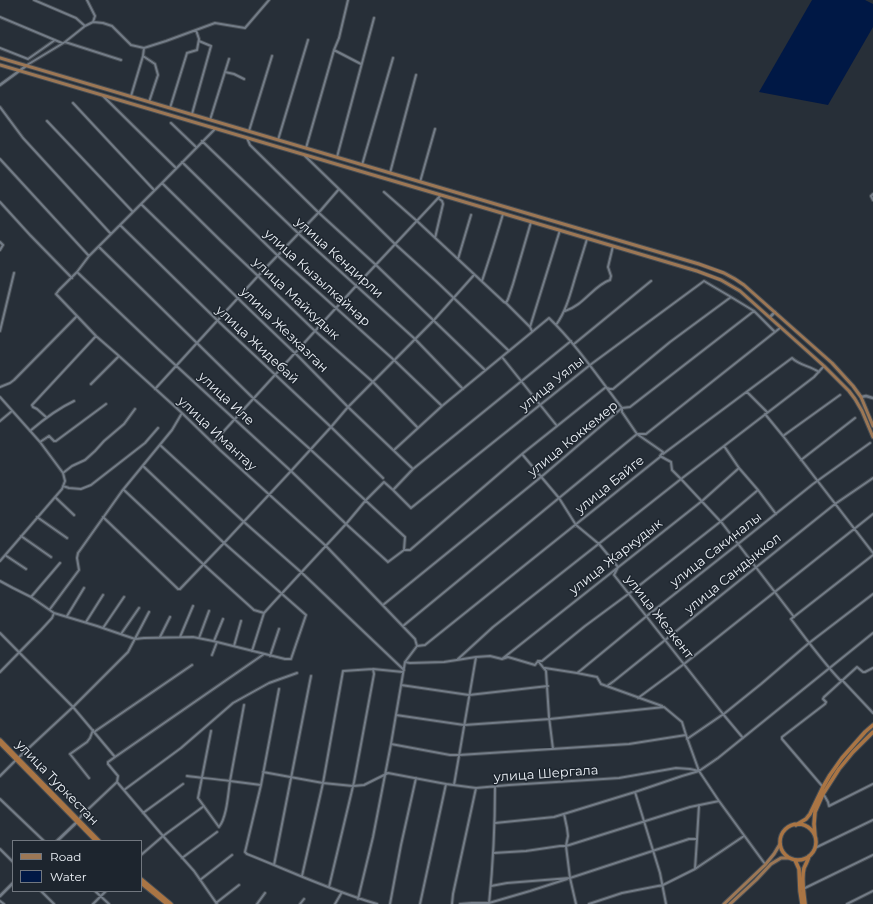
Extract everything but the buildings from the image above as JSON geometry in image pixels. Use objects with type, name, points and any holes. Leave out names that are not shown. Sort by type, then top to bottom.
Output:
[{"type":"highway","points":[[796,825],[806,819],[810,814],[823,786],[842,758],[873,725]]},
{"type":"highway","points":[[804,904],[804,870],[809,856],[815,848],[816,842],[814,824],[815,812],[823,794],[839,769],[873,732]]},
{"type":"highway","name":"улица Туркестан","points":[[0,740],[17,759]]},
{"type":"highway","name":"улица Туркестан","points":[[0,743],[98,840]]},
{"type":"highway","name":"улица Туркестан","points":[[78,821],[95,840]]},
{"type":"highway","points":[[809,856],[800,860],[788,858],[781,849],[780,838],[786,829],[796,825],[808,827],[815,836]]},
{"type":"highway","points":[[795,860],[799,869],[800,891],[804,904]]},
{"type":"highway","points":[[142,880],[171,904]]},
{"type":"highway","points":[[142,884],[167,904]]},
{"type":"main road","points":[[0,58],[699,264],[724,273],[744,285],[832,363],[861,397],[873,426]]},
{"type":"main road","points":[[0,65],[628,250],[721,280],[740,291],[824,366],[855,399],[873,437]]},
{"type":"main road","points":[[399,182],[401,176]]},
{"type":"main road","points":[[724,904],[765,866],[780,844]]},
{"type":"main road","points":[[730,904],[771,864],[781,858],[788,858]]},
{"type":"street","points":[[34,0],[76,18],[85,26]]},
{"type":"street","points":[[87,0],[95,16],[93,22]]},
{"type":"street","points":[[0,85],[26,65],[93,22],[104,23],[112,26],[131,45],[144,48],[215,23],[245,28],[270,0]]},
{"type":"street","points":[[306,148],[334,50],[339,38],[348,0]]},
{"type":"street","points":[[0,17],[56,40],[121,60]]},
{"type":"street","points":[[337,157],[374,18]]},
{"type":"street","points":[[170,108],[187,53],[197,50],[199,38],[196,30]]},
{"type":"street","points":[[0,48],[28,58],[56,40]]},
{"type":"street","points":[[278,140],[308,40]]},
{"type":"street","points":[[192,114],[211,46],[199,41]]},
{"type":"street","points":[[131,96],[144,48]]},
{"type":"street","points":[[334,50],[361,64]]},
{"type":"street","points":[[143,56],[155,64],[158,75],[149,102]]},
{"type":"street","points":[[249,131],[272,56]]},
{"type":"street","points":[[362,165],[393,58]]},
{"type":"street","points":[[210,120],[229,59]]},
{"type":"street","points":[[43,78],[45,71]]},
{"type":"street","points":[[225,72],[234,74],[244,79]]},
{"type":"street","points":[[390,173],[416,75]]},
{"type":"street","points":[[102,95],[176,168]]},
{"type":"street","points":[[73,103],[154,190]]},
{"type":"street","points":[[0,107],[23,138],[111,234]]},
{"type":"street","points":[[48,121],[133,212]]},
{"type":"street","points":[[171,123],[196,147]]},
{"type":"street","points":[[0,202],[72,278],[89,256],[154,190],[162,184],[215,128]]},
{"type":"street","points":[[420,182],[435,129]]},
{"type":"street","points":[[247,138],[250,145],[319,213],[376,265],[485,370]]},
{"type":"street","name":"улица Кендирли","points":[[202,141],[299,234],[415,339],[463,389]]},
{"type":"street","points":[[303,155],[509,351]]},
{"type":"street","points":[[0,159],[89,256]]},
{"type":"street","name":"улица Кызылкайнар","points":[[182,162],[278,256],[394,360],[442,406]]},
{"type":"street","name":"улица Майкудык","points":[[162,184],[315,331],[373,382],[418,428]]},
{"type":"street","name":"улица Кендирли","points":[[155,389],[258,276],[319,213],[339,189]]},
{"type":"street","points":[[384,192],[506,303],[530,327],[532,331]]},
{"type":"street","points":[[873,194],[871,196],[873,200]]},
{"type":"street","points":[[213,443],[441,195]]},
{"type":"street","points":[[434,238],[443,204],[438,198]]},
{"type":"street","name":"улица Жезказган","points":[[141,204],[413,469]]},
{"type":"street","points":[[482,282],[503,214]]},
{"type":"street","points":[[458,259],[471,215]]},
{"type":"street","points":[[506,303],[531,222]]},
{"type":"street","name":"улица Жидебай","points":[[120,226],[383,478]]},
{"type":"street","points":[[530,327],[560,230]]},
{"type":"street","points":[[556,325],[561,318],[570,295],[587,239]]},
{"type":"street","points":[[0,242],[3,245],[0,250]]},
{"type":"street","points":[[628,250],[630,244]]},
{"type":"street","points":[[564,311],[573,308],[604,283],[610,280],[611,276],[608,267],[613,246]]},
{"type":"street","points":[[99,247],[254,398],[405,537],[404,550],[410,550],[522,454],[606,387]]},
{"type":"street","name":"улица Иле","points":[[77,272],[388,562],[404,550]]},
{"type":"street","points":[[0,331],[14,273]]},
{"type":"street","points":[[103,517],[178,589],[181,588],[311,450],[348,407],[434,320],[474,275]]},
{"type":"street","name":"улица Имантау","points":[[72,278],[56,294],[96,336],[326,546],[415,639],[418,646]]},
{"type":"street","points":[[574,344],[651,281]]},
{"type":"street","name":"улица Уялы","points":[[393,490],[411,508],[590,365],[704,281],[731,297]]},
{"type":"street","points":[[606,387],[613,389],[670,342],[731,297],[754,311],[776,332]]},
{"type":"street","name":"улица Коккемер","points":[[383,605],[541,477],[622,408],[630,407],[754,311]]},
{"type":"street","points":[[770,317],[775,312]]},
{"type":"street","points":[[0,387],[14,380],[77,316]]},
{"type":"street","points":[[394,450],[442,406],[549,318],[574,344],[590,365],[622,408],[622,412],[637,434],[663,452],[660,456],[671,462],[672,470],[702,501],[738,544],[776,592],[809,643],[829,669],[840,680],[842,680],[873,713]]},
{"type":"street","points":[[403,626],[637,434],[646,434],[781,327]]},
{"type":"street","points":[[46,417],[32,405],[96,336]]},
{"type":"street","points":[[252,651],[264,613],[384,482],[393,490],[413,469],[571,341]]},
{"type":"street","points":[[91,384],[119,356]]},
{"type":"street","points":[[502,357],[557,426]]},
{"type":"street","name":"улица Байге","points":[[418,646],[425,646],[660,456],[792,358],[795,361],[819,372]]},
{"type":"street","points":[[458,659],[493,627],[681,479],[814,377],[824,366]]},
{"type":"street","points":[[747,392],[766,414],[873,554],[793,618]]},
{"type":"street","points":[[783,436],[840,395]]},
{"type":"street","points":[[861,397],[866,396],[873,398]]},
{"type":"street","points":[[0,397],[40,442],[63,473],[64,481],[62,489],[0,561]]},
{"type":"street","points":[[30,431],[46,417],[61,407],[74,401]]},
{"type":"street","points":[[40,442],[49,436],[56,441],[106,404]]},
{"type":"street","points":[[63,473],[72,466],[85,460],[124,424],[135,409]]},
{"type":"street","points":[[0,421],[12,411]]},
{"type":"street","points":[[50,610],[79,570],[77,558],[78,553],[103,517],[172,430],[182,413]]},
{"type":"street","points":[[801,460],[854,418]]},
{"type":"street","points":[[63,486],[81,489],[91,485],[145,443],[158,428]]},
{"type":"street","name":"улица Сакиналы","points":[[577,673],[646,616],[813,484],[870,443]]},
{"type":"street","points":[[160,445],[301,572],[404,671]]},
{"type":"street","points":[[724,446],[739,468],[776,514]]},
{"type":"street","name":"улица Жезкент","points":[[522,454],[559,498],[576,525],[599,544],[618,567],[614,575],[743,738]]},
{"type":"street","points":[[0,581],[31,597],[54,612],[135,639],[194,637],[270,656],[291,659],[306,615],[224,543],[143,466]]},
{"type":"street","name":"улица Жаркудык","points":[[502,659],[702,501],[739,468]]},
{"type":"street","name":"улица Сандыккол","points":[[607,686],[835,504],[873,478]]},
{"type":"street","points":[[124,490],[254,610],[264,613]]},
{"type":"street","points":[[404,662],[444,662],[490,656],[502,659],[508,657],[535,665],[538,661],[542,661],[585,626],[629,594],[758,490]]},
{"type":"street","points":[[55,497],[74,515]]},
{"type":"street","points":[[638,698],[776,592],[873,514]]},
{"type":"street","points":[[37,517],[67,538]]},
{"type":"street","points":[[21,536],[51,557]]},
{"type":"street","points":[[5,555],[26,569]]},
{"type":"street","points":[[31,597],[60,563]]},
{"type":"street","points":[[67,616],[84,588]]},
{"type":"street","points":[[687,739],[723,714],[809,643],[873,594]]},
{"type":"street","points":[[86,622],[103,595]]},
{"type":"street","points":[[103,628],[124,597]]},
{"type":"street","points":[[180,637],[192,606]]},
{"type":"street","points":[[121,634],[139,608]]},
{"type":"street","points":[[199,638],[209,611]]},
{"type":"street","points":[[0,672],[52,618],[54,612]]},
{"type":"street","points":[[0,776],[73,707],[128,652],[149,612]]},
{"type":"street","points":[[160,637],[170,617]]},
{"type":"street","points":[[212,655],[223,619]]},
{"type":"street","points":[[234,646],[241,621]]},
{"type":"street","points":[[270,656],[279,629]]},
{"type":"street","points":[[0,633],[73,707],[116,757]]},
{"type":"street","points":[[495,822],[554,818],[699,771],[718,758],[873,633]]},
{"type":"street","points":[[358,899],[370,851],[392,744],[404,671],[404,662],[418,646]]},
{"type":"street","points":[[58,840],[117,782],[118,776],[108,762],[264,654]]},
{"type":"street","points":[[454,785],[476,657]]},
{"type":"street","points":[[538,661],[546,671],[553,749]]},
{"type":"street","points":[[89,778],[70,754],[87,742],[93,731],[192,665]]},
{"type":"street","points":[[823,786],[794,754],[782,737],[825,704],[826,702],[823,698],[857,667],[862,672],[873,668]]},
{"type":"street","points":[[544,668],[597,677],[601,684],[664,706],[671,712],[682,722],[699,771],[765,866]]},
{"type":"street","points":[[302,876],[323,783],[343,671],[373,669],[404,671]]},
{"type":"street","points":[[329,887],[353,786],[374,674],[373,669]]},
{"type":"street","points":[[124,790],[181,748],[233,703],[269,683],[297,673]]},
{"type":"street","points":[[274,865],[311,676]]},
{"type":"street","points":[[401,686],[469,695],[548,686]]},
{"type":"street","points":[[279,689],[261,785],[246,852],[247,854],[358,899],[377,904]]},
{"type":"street","points":[[211,731],[198,798],[219,827],[222,824],[226,809],[244,705]]},
{"type":"street","points":[[396,716],[464,725],[550,719],[664,706]]},
{"type":"street","points":[[392,744],[450,755],[459,755],[629,744],[686,735]]},
{"type":"street","name":"улица Шергала","points":[[385,774],[388,773],[476,788],[619,778],[676,768],[699,771]]},
{"type":"street","points":[[263,772],[323,783],[353,786],[364,785],[385,774]]},
{"type":"street","points":[[187,776],[261,785]]},
{"type":"street","points":[[390,904],[416,778]]},
{"type":"street","points":[[117,782],[200,880],[216,904],[239,884]]},
{"type":"street","points":[[143,813],[183,784]]},
{"type":"street","points":[[420,904],[446,784]]},
{"type":"street","points":[[823,794],[829,806],[873,784]]},
{"type":"street","points":[[489,904],[495,822],[495,786]]},
{"type":"street","points":[[452,904],[476,788]]},
{"type":"street","points":[[634,792],[653,850],[666,904]]},
{"type":"street","points":[[0,799],[43,840]]},
{"type":"street","points":[[493,853],[566,846],[690,807],[719,801]]},
{"type":"street","points":[[695,869],[699,805]]},
{"type":"street","points":[[142,854],[162,836],[204,806]]},
{"type":"street","points":[[564,814],[568,836],[566,846],[570,878],[576,904]]},
{"type":"street","points":[[815,848],[873,820]]},
{"type":"street","points":[[182,858],[217,832]]},
{"type":"street","points":[[589,904],[622,893],[662,885],[695,869],[744,836]]},
{"type":"street","points":[[460,904],[472,902],[489,904],[653,850],[689,839],[697,839]]},
{"type":"street","points":[[0,849],[12,861]]},
{"type":"street","points":[[200,880],[232,855]]},
{"type":"street","points":[[803,889],[873,855]]},
{"type":"street","points":[[491,886],[507,883],[570,878]]},
{"type":"street","points":[[0,896],[12,884]]},
{"type":"street","points":[[847,904],[873,891]]},
{"type":"street","points":[[42,892],[54,904]]},
{"type":"street","points":[[96,892],[109,904]]},
{"type":"street","points":[[93,904],[105,892]]},
{"type":"street","points":[[335,904],[342,892]]},
{"type":"street","points":[[257,904],[265,894]]},
{"type":"street","points":[[300,904],[304,899]]},
{"type":"street","points":[[0,901],[4,904]]},
{"type":"water","points":[[812,0],[865,0],[873,4],[873,27],[828,105],[759,92]]}]
